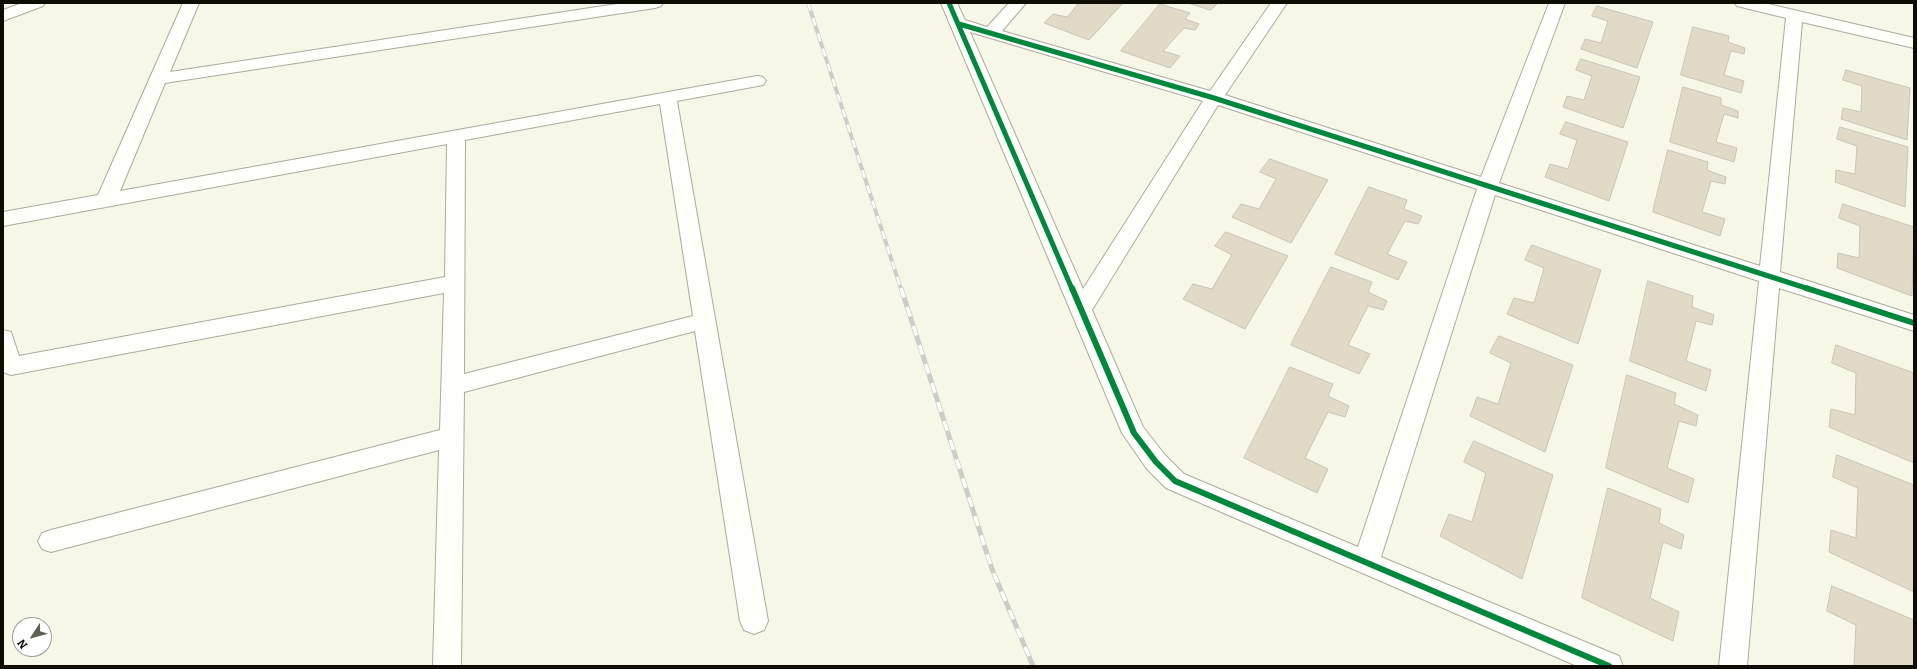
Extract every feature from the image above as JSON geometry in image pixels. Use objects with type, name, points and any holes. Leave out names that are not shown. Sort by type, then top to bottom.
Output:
[{"type":"street","points":[[3,16],[36,3]]},
{"type":"street","points":[[106,200],[191,3]]},
{"type":"street","points":[[158,79],[655,3]]},
{"type":"street","points":[[949,3],[1134,433],[1156,462],[1175,481],[1608,666]]},
{"type":"street","points":[[990,34],[1018,3]]},
{"type":"street","points":[[1082,310],[1214,98],[1279,3]]},
{"type":"street","points":[[1366,563],[1488,185],[1557,3]]},
{"type":"street","points":[[1743,3],[1914,43]]},
{"type":"street","points":[[1733,666],[1794,14]]},
{"type":"street","points":[[959,24],[1214,98],[1770,275],[1914,323]]},
{"type":"street","points":[[3,219],[757,82]]},
{"type":"street","points":[[668,98],[754,621]]},
{"type":"street","points":[[447,666],[455,283],[456,136]]},
{"type":"street","points":[[3,338],[11,366],[455,283]]},
{"type":"street","points":[[453,386],[704,321]]},
{"type":"street","points":[[51,541],[452,437]]},
{"type":"building","points":[[1079,3],[1123,3],[1089,40],[1044,23],[1053,14],[1067,17]]},
{"type":"building","points":[[1188,3],[1218,3],[1211,10]]},
{"type":"building","points":[[1160,4],[1190,13],[1185,19],[1199,24],[1195,30],[1184,28],[1163,51],[1180,56],[1170,68],[1121,51]]},
{"type":"building","points":[[1597,6],[1653,22],[1637,68],[1581,49],[1585,39],[1601,43],[1608,21],[1592,16]]},
{"type":"building","points":[[1693,27],[1729,36],[1728,42],[1745,48],[1744,54],[1731,51],[1724,75],[1744,81],[1741,93],[1681,75]]},
{"type":"building","points":[[1581,59],[1640,77],[1623,128],[1563,107],[1567,96],[1584,100],[1592,76],[1576,70]]},
{"type":"building","points":[[1846,70],[1910,88],[1907,140],[1841,119],[1843,108],[1861,112],[1862,86],[1843,80]]},
{"type":"building","points":[[1683,87],[1721,98],[1721,105],[1738,111],[1738,118],[1724,114],[1716,142],[1737,148],[1734,162],[1670,142]]},
{"type":"building","points":[[1566,122],[1628,142],[1609,201],[1545,177],[1550,164],[1568,169],[1577,140],[1560,134]]},
{"type":"building","points":[[1840,127],[1908,147],[1905,207],[1835,182],[1836,170],[1855,174],[1857,146],[1837,139]]},
{"type":"building","points":[[1668,150],[1708,162],[1707,170],[1726,177],[1725,184],[1711,181],[1702,212],[1725,219],[1720,236],[1653,212]]},
{"type":"building","points":[[1270,159],[1328,180],[1291,243],[1232,217],[1241,204],[1259,209],[1276,179],[1260,172]]},
{"type":"building","points":[[1369,187],[1407,200],[1404,209],[1422,216],[1418,224],[1405,221],[1387,254],[1407,262],[1398,280],[1335,254]]},
{"type":"building","points":[[1843,204],[1914,227],[1912,296],[1837,268],[1838,253],[1859,258],[1860,226],[1839,218]]},
{"type":"building","points":[[1226,232],[1288,256],[1245,329],[1183,299],[1193,284],[1212,289],[1232,255],[1215,246]]},
{"type":"building","points":[[1532,245],[1601,270],[1578,344],[1507,314],[1514,298],[1534,303],[1544,268],[1525,260]]},
{"type":"building","points":[[1331,267],[1372,282],[1368,292],[1387,301],[1383,310],[1368,306],[1348,345],[1370,354],[1359,374],[1291,345]]},
{"type":"building","points":[[1648,281],[1693,296],[1692,307],[1714,315],[1712,325],[1696,321],[1686,361],[1711,370],[1706,391],[1630,361]]},
{"type":"building","points":[[1499,336],[1573,365],[1545,452],[1470,416],[1477,397],[1498,404],[1511,363],[1490,353]]},
{"type":"building","points":[[1836,345],[1914,373],[1914,463],[1829,427],[1831,409],[1855,415],[1856,373],[1832,363]]},
{"type":"building","points":[[1290,367],[1333,384],[1328,396],[1349,406],[1345,417],[1328,412],[1305,458],[1328,469],[1317,493],[1244,458]]},
{"type":"building","points":[[1627,375],[1676,393],[1674,404],[1698,415],[1696,426],[1679,421],[1667,468],[1694,479],[1688,503],[1606,468]]},
{"type":"building","points":[[1474,441],[1553,475],[1522,579],[1440,536],[1449,514],[1472,522],[1486,473],[1464,462]]},
{"type":"building","points":[[1837,455],[1914,485],[1914,592],[1829,552],[1831,530],[1856,538],[1858,488],[1833,477]]},
{"type":"building","points":[[1608,488],[1661,509],[1659,523],[1684,535],[1681,549],[1663,542],[1650,598],[1679,612],[1673,641],[1582,598]]},
{"type":"building","points":[[1832,586],[1914,620],[1914,666],[1854,666],[1856,625],[1827,611]]},
{"type":"railway","points":[[808,3],[901,289]]},
{"type":"railway","points":[[901,288],[992,569],[1033,666]]},
{"type":"cycle path","points":[[949,3],[1134,433],[1156,462],[1175,481],[1609,666]]},
{"type":"cycle path","points":[[959,24],[1214,98],[1914,323]]}]
